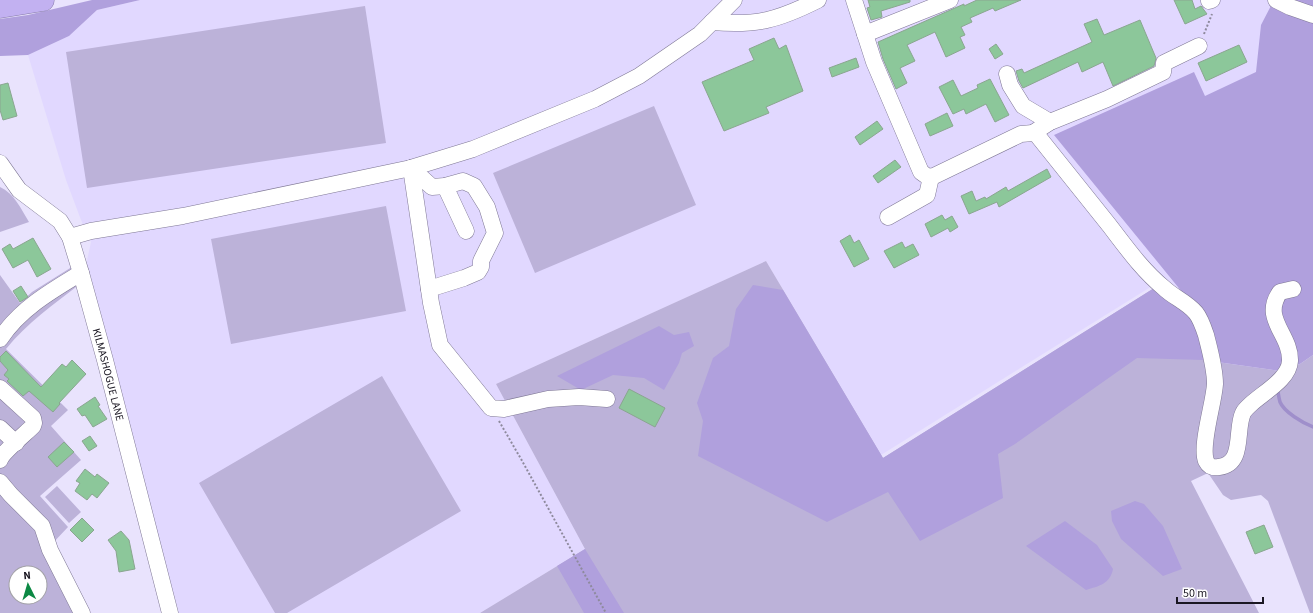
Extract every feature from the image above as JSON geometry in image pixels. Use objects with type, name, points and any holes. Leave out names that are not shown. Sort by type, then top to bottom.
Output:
[{"type":"highway","points":[[0,7],[43,0]]},
{"type":"street","points":[[70,237],[91,231],[184,216],[411,168],[473,149],[595,99],[639,76],[700,34],[734,0]]},
{"type":"street","points":[[712,22],[739,24],[778,18],[818,0]]},
{"type":"street","points":[[854,0],[874,62],[921,172],[928,177],[934,176],[1021,134],[1033,133],[1050,122],[1107,99],[1163,72],[1164,63],[1202,40]]},
{"type":"street","points":[[865,34],[950,0]]},
{"type":"street","points":[[1276,0],[1290,7],[1313,15]]},
{"type":"street","points":[[1006,74],[1010,85],[1023,106],[1050,122]]},
{"type":"street","points":[[1033,133],[1037,135],[1143,268],[1164,289],[1196,313],[1205,334],[1215,384],[1206,441],[1206,460],[1209,465],[1214,468],[1225,466],[1234,460],[1237,451],[1240,422],[1244,411],[1281,379],[1287,370],[1290,362],[1289,348],[1277,325],[1274,312],[1275,299],[1280,292],[1293,290]]},
{"type":"street","name":"KILMASHOGUE LANE","points":[[0,163],[19,190],[60,221],[70,237],[81,273],[170,613]]},
{"type":"street","points":[[411,168],[432,187],[444,186],[464,180],[474,186],[487,207],[495,233],[481,261],[481,267],[478,272],[429,289]]},
{"type":"street","points":[[411,168],[429,289],[440,345],[491,408],[504,409],[548,399],[579,397],[607,399]]},
{"type":"street","points":[[888,217],[927,195],[931,177]]},
{"type":"street","points":[[444,186],[466,231]]},
{"type":"street","points":[[0,339],[20,316],[34,304],[81,273]]},
{"type":"street","points":[[0,388],[33,418],[34,423],[33,426],[1,456],[0,460]]},
{"type":"street","points":[[0,428],[16,443]]},
{"type":"street","points":[[0,482],[42,526],[50,550],[82,613]]},
{"type":"path","points":[[1202,40],[1211,5]]},
{"type":"path","points":[[491,408],[521,458],[606,613]]},
{"type":"shaded area","points":[[92,0],[140,0],[97,10],[69,36],[28,55],[0,56],[0,19],[28,15]]},
{"type":"shaded area","points":[[140,0],[1313,0],[1313,355],[1280,371],[1203,360],[1157,283],[881,455],[766,261],[496,384],[585,549],[480,613],[179,613],[117,391],[86,265],[91,242],[66,180],[28,55],[69,36],[97,10]]},
{"type":"shaded area","points":[[1274,0],[1313,0],[1313,355],[1300,364],[1280,371],[1203,360],[1137,358],[1015,444],[998,454],[1003,498],[920,541],[888,492],[827,522],[698,456],[703,421],[697,403],[713,358],[729,346],[736,309],[753,285],[783,290],[883,458],[1159,285],[1200,314],[1054,135],[1194,72],[1205,96],[1256,72],[1261,25]]},
{"type":"shaded area","points":[[365,6],[386,143],[87,188],[66,52]]},
{"type":"shaded area","points":[[654,106],[696,205],[535,273],[493,173]]},
{"type":"shaded area","points":[[0,187],[13,197],[29,222],[0,232]]},
{"type":"shaded area","points":[[386,206],[406,311],[231,344],[211,239]]},
{"type":"shaded area","points":[[766,261],[883,458],[1159,285],[1203,360],[1280,371],[1300,364],[1313,355],[1313,613],[1310,613],[1268,501],[1261,495],[1231,500],[1223,495],[1208,473],[1191,481],[1259,613],[480,613],[585,549],[496,384]]},
{"type":"shaded area","points":[[75,265],[80,284],[32,322],[6,349],[68,410],[51,426],[81,460],[40,496],[68,527],[51,545],[85,613],[0,613],[0,275],[20,303],[32,292]]},
{"type":"shaded area","points":[[659,326],[674,335],[689,332],[694,346],[682,353],[679,363],[664,390],[644,378],[613,375],[581,390],[557,376]]},
{"type":"shaded area","points":[[382,376],[461,511],[287,613],[275,613],[199,483]]},
{"type":"shaded area","points":[[57,486],[81,512],[69,523],[45,497]]},
{"type":"shaded area","points":[[1135,501],[1144,504],[1163,526],[1182,569],[1163,576],[1121,539],[1112,521],[1111,511]]},
{"type":"shaded area","points":[[1065,521],[1097,545],[1113,569],[1112,574],[1103,584],[1086,590],[1026,546]]},
{"type":"shaded area","points":[[585,549],[624,613],[584,613],[557,566]]},
{"type":"building","points":[[868,0],[910,0],[910,2],[881,11],[882,17],[871,20],[867,8],[870,7]]},
{"type":"building","points":[[977,0],[1021,0],[995,11],[993,8],[970,18],[972,22],[961,27],[965,35],[960,37],[965,48],[946,57],[935,32],[907,45],[915,61],[900,68],[907,83],[896,89],[883,59],[878,42],[964,4],[964,6]]},
{"type":"building","points":[[1174,0],[1192,0],[1195,9],[1201,6],[1207,14],[1185,24]]},
{"type":"building","points":[[1097,19],[1104,35],[1140,20],[1156,58],[1154,66],[1113,86],[1103,62],[1082,72],[1078,62],[1023,88],[1016,71],[1022,69],[1024,73],[1092,42],[1084,24]]},
{"type":"building","points":[[774,38],[779,49],[786,45],[803,91],[766,107],[769,113],[724,131],[702,82],[754,60],[749,49]]},
{"type":"building","points":[[996,44],[1003,54],[995,59],[989,49]]},
{"type":"building","points":[[1239,45],[1247,62],[1206,81],[1198,63]]},
{"type":"building","points":[[856,58],[859,67],[832,77],[829,68]]},
{"type":"building","points":[[990,79],[1009,115],[995,122],[986,104],[966,114],[964,109],[953,114],[939,87],[953,80],[961,96],[978,88],[977,85]]},
{"type":"building","points":[[8,83],[17,116],[3,120],[0,110],[0,85]]},
{"type":"building","points":[[947,113],[953,126],[930,136],[925,124]]},
{"type":"building","points":[[877,121],[883,129],[860,145],[855,137]]},
{"type":"building","points":[[895,160],[901,167],[878,183],[873,176]]},
{"type":"building","points":[[1047,169],[1051,177],[999,207],[997,202],[969,214],[961,196],[972,191],[976,201],[985,197],[986,199],[1006,187],[1008,191]]},
{"type":"building","points":[[942,215],[945,220],[952,216],[958,227],[950,232],[948,228],[931,237],[925,224]]},
{"type":"building","points":[[850,235],[854,243],[859,240],[869,259],[854,267],[840,241]]},
{"type":"building","points":[[33,238],[51,269],[37,277],[28,260],[13,268],[2,249],[10,244],[13,249]]},
{"type":"building","points":[[902,242],[905,248],[913,244],[919,255],[894,268],[884,251]]},
{"type":"building","points":[[21,286],[28,297],[20,302],[13,291]]},
{"type":"building","points":[[6,351],[41,387],[62,364],[66,367],[72,360],[86,374],[59,403],[60,404],[53,412],[29,391],[23,396],[7,381],[9,379],[4,375],[8,370],[0,361],[0,357]]},
{"type":"building","points":[[629,389],[665,408],[655,427],[619,408]]},
{"type":"building","points":[[95,397],[100,405],[98,406],[107,419],[93,427],[85,415],[82,416],[77,409]]},
{"type":"building","points":[[90,436],[97,446],[89,451],[82,441]]},
{"type":"building","points":[[64,442],[74,452],[57,467],[48,457]]},
{"type":"building","points":[[85,469],[95,477],[97,474],[109,483],[97,498],[92,494],[87,500],[75,491],[80,483],[76,481]]},
{"type":"building","points":[[82,518],[94,530],[82,542],[70,530]]},
{"type":"building","points":[[1264,525],[1273,547],[1255,554],[1246,532]]},
{"type":"building","points":[[121,531],[129,540],[135,569],[119,572],[116,551],[108,540]]},
{"type":"waterway","points":[[1278,389],[1280,402],[1285,410],[1299,420],[1313,427]]}]
